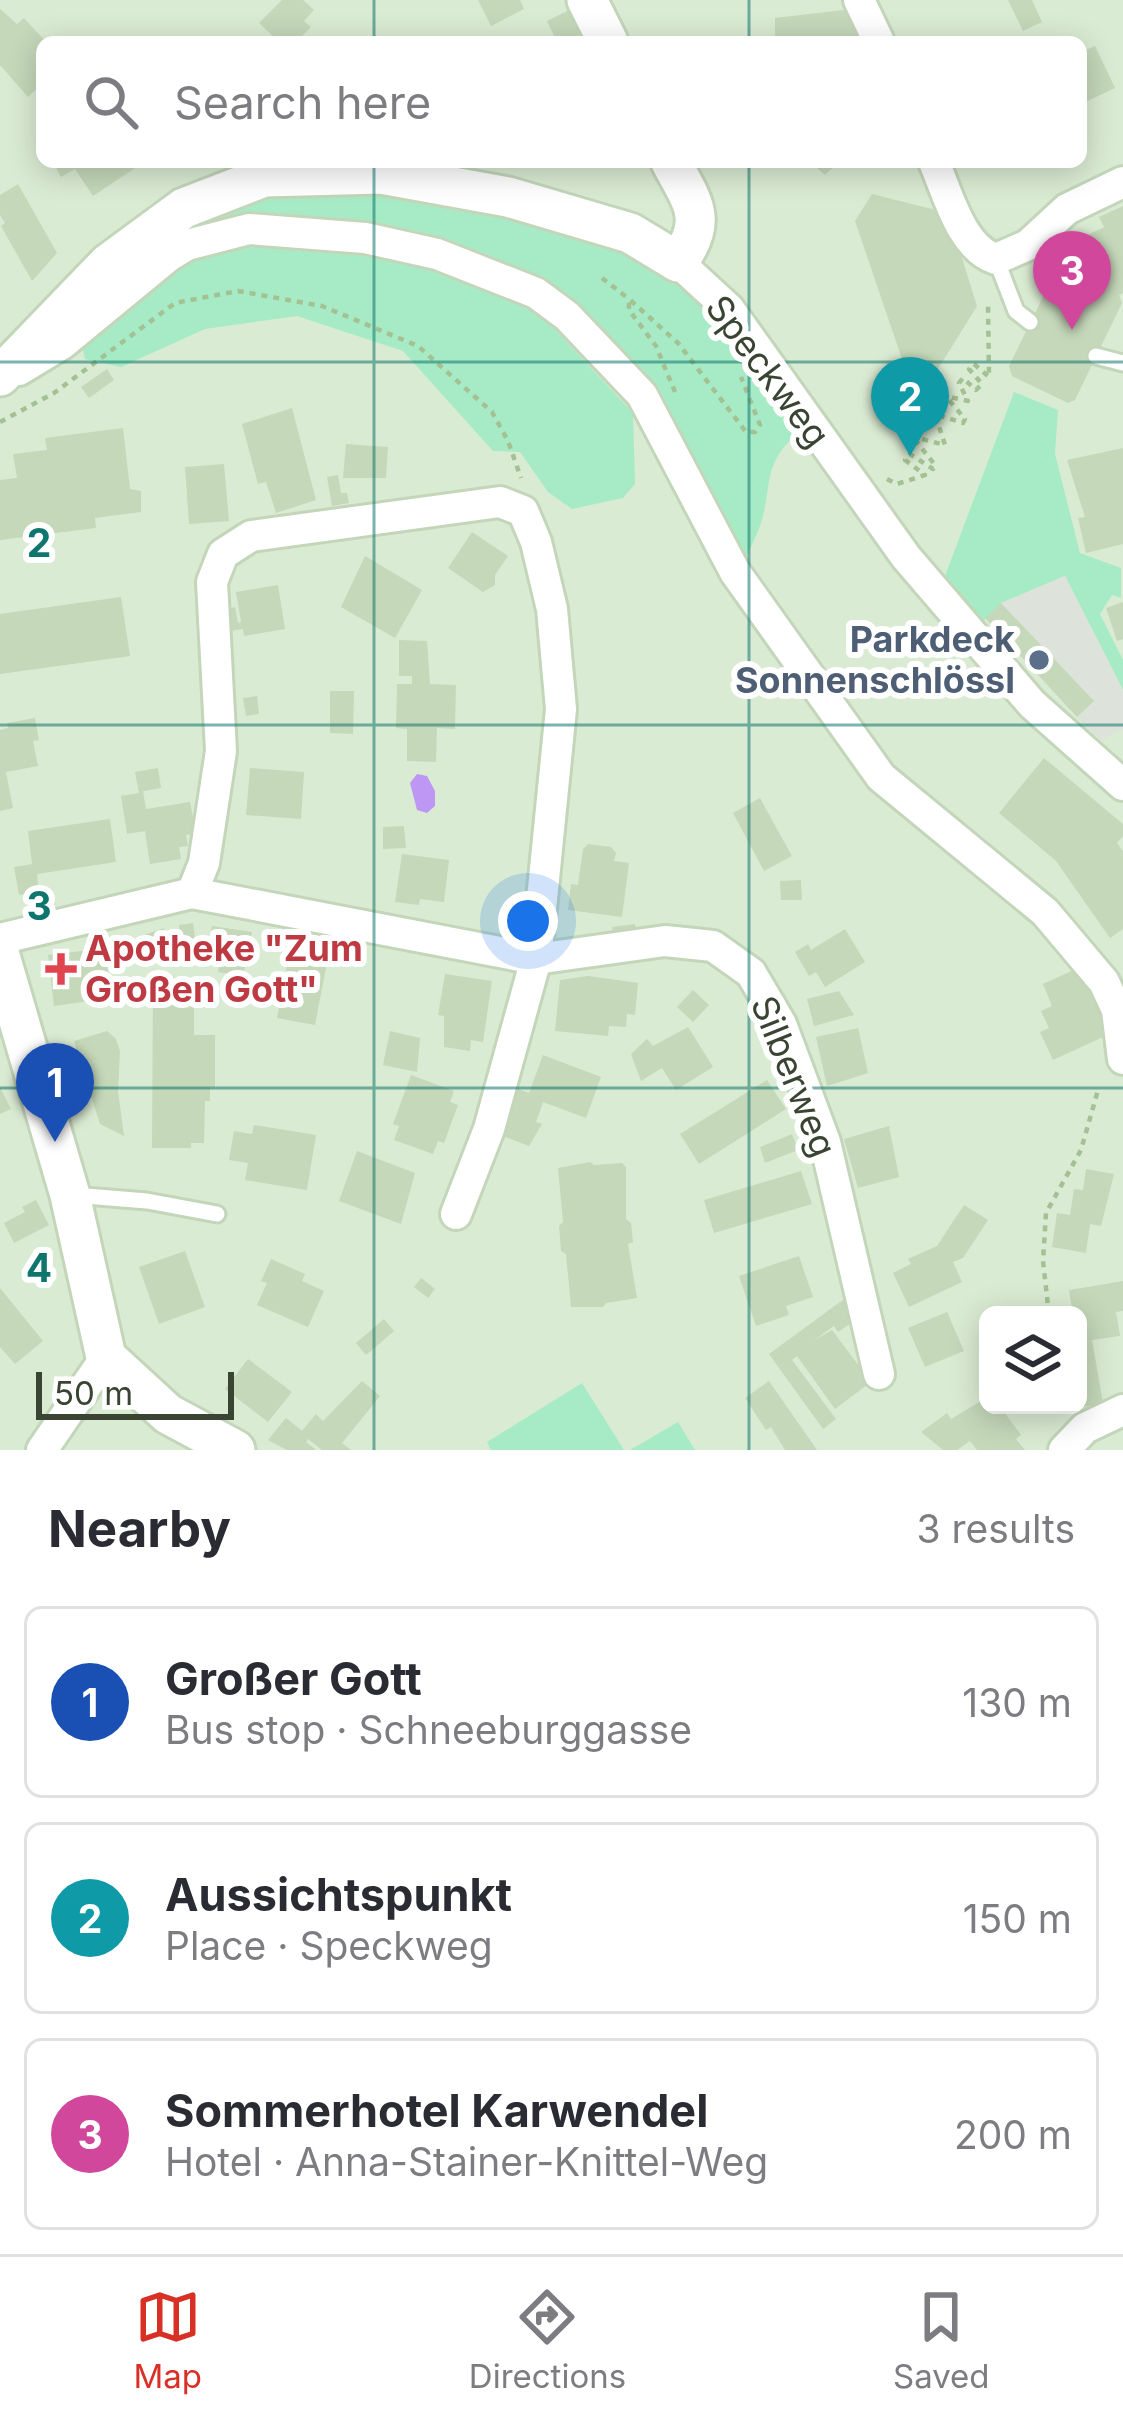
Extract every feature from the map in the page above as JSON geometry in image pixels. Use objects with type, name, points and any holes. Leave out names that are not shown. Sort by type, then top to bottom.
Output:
[{"type":"street","points":[[586,0],[605,36]]},
{"type":"street","points":[[859,0],[876,36]]},
{"type":"street","points":[[674,168],[694,206],[697,225],[693,242],[678,262]]},
{"type":"street","points":[[937,168],[969,238],[982,255],[996,260],[1028,245],[1067,209],[1123,182]]},
{"type":"street","name":"Speckweg","points":[[0,379],[108,264],[184,208],[264,177],[381,175],[508,197],[630,233],[678,262],[729,309],[906,556],[1032,704],[1123,784]]},
{"type":"street","points":[[0,379],[62,344],[187,245],[248,230],[404,244],[536,293],[582,329],[635,386],[735,572],[881,777],[1045,912],[1104,982],[1117,1010],[1123,1059]]},
{"type":"street","points":[[192,893],[204,863],[221,751],[212,582],[223,554],[251,536],[500,502],[523,511],[552,610],[561,709],[536,959],[489,1129],[456,1214]]},
{"type":"street","name":"Silberweg","points":[[0,939],[192,893],[536,959],[681,940],[713,946],[751,973],[782,1024],[824,1142],[879,1374]]},
{"type":"street","points":[[0,956],[70,1195],[106,1357],[168,1414],[235,1450]]},
{"type":"street","points":[[42,1450],[106,1357]]},
{"type":"street","points":[[1064,1450],[1085,1428],[1123,1410]]},
{"type":"lane","points":[[996,260],[1016,311],[1030,322]]},
{"type":"lane","points":[[1096,356],[1123,363]]},
{"type":"lane","points":[[70,1195],[217,1214]]},
{"type":"path","points":[[602,278],[678,343],[746,432],[755,432],[760,425],[736,364]]},
{"type":"path","points":[[0,422],[54,393],[175,303],[238,291],[322,307],[418,346],[492,412],[514,459],[533,534]]},
{"type":"path","points":[[629,299],[629,310],[656,346],[680,405]]},
{"type":"path","points":[[880,475],[897,484],[925,475],[905,460],[910,454],[932,469],[935,465],[916,441],[945,445],[935,414],[963,423],[965,419],[949,400],[968,401],[958,383],[963,378],[976,390],[982,384],[969,369],[974,364],[988,377],[991,335],[987,308]]},
{"type":"path","points":[[1048,1306],[1042,1261],[1046,1213],[1081,1150],[1098,1090]]},
{"type":"shaded area","points":[[0,0],[1123,0],[1123,1450],[0,1450]]},
{"type":"shaded area","points":[[1065,576],[1123,690],[1123,730],[1100,740],[1077,717],[1093,702],[1001,603]]},
{"type":"shaded area","points":[[417,774],[427,776],[435,791],[435,806],[427,813],[417,810],[410,783]]},
{"type":"green space","points":[[380,193],[501,215],[586,238],[662,272],[708,310],[750,360],[798,433],[774,465],[761,523],[745,560],[687,471],[527,279],[242,222],[156,242],[250,195]]},
{"type":"green space","points":[[250,240],[394,256],[492,291],[544,318],[633,413],[635,484],[623,498],[572,509],[548,492],[520,452],[493,451],[403,351],[297,316],[205,329],[121,367],[85,359],[81,340],[166,267]]},
{"type":"green space","points":[[1014,392],[1058,410],[1055,454],[1080,553],[1121,568],[1121,598],[1112,595],[1100,614],[1123,660],[1123,690],[1065,576],[1001,603],[982,623],[942,584]]},
{"type":"green space","points":[[582,1383],[624,1450],[491,1450],[487,1442]]},
{"type":"green space","points":[[678,1422],[695,1450],[630,1450]]},
{"type":"building","points":[[282,0],[303,0],[314,10],[304,21],[311,27],[302,36],[273,36],[259,23]]},
{"type":"building","points":[[478,0],[520,0],[524,9],[491,26]]},
{"type":"building","points":[[1008,0],[1032,0],[1042,22],[1023,31]]},
{"type":"building","points":[[0,9],[17,24],[24,18],[40,36],[36,36],[36,90],[28,97],[0,65]]},
{"type":"building","points":[[571,9],[583,34],[554,36],[547,21]]},
{"type":"building","points":[[843,10],[856,21],[862,36],[775,36],[775,18]]},
{"type":"building","points":[[1095,46],[1115,88],[1087,101],[1087,49]]},
{"type":"building","points":[[56,168],[135,168],[93,196],[75,169],[61,177]]},
{"type":"building","points":[[18,184],[57,253],[32,281],[1,226],[5,223],[0,195]]},
{"type":"building","points":[[872,194],[940,211],[950,220],[977,306],[917,403],[855,221]]},
{"type":"building","points":[[1123,206],[1122,303],[1075,400],[1068,403],[1012,376],[1009,366],[1069,244],[1104,227],[1099,217]]},
{"type":"building","points":[[107,369],[114,380],[89,398],[81,387]]},
{"type":"building","points":[[292,408],[316,500],[276,513],[266,482],[258,484],[242,424]]},
{"type":"building","points":[[123,428],[130,489],[141,491],[141,512],[95,518],[96,528],[0,540],[0,480],[17,478],[13,454],[47,450],[45,438]]},
{"type":"building","points":[[346,444],[388,447],[386,478],[343,478]]},
{"type":"building","points":[[1123,448],[1123,544],[1086,553],[1078,518],[1085,517],[1067,460]]},
{"type":"building","points":[[224,464],[229,521],[189,524],[185,467]]},
{"type":"building","points":[[338,475],[341,493],[347,493],[349,503],[332,506],[327,477]]},
{"type":"building","points":[[472,532],[508,556],[495,575],[495,585],[483,592],[448,568]]},
{"type":"building","points":[[365,556],[422,590],[395,638],[341,607]]},
{"type":"building","points":[[278,585],[285,629],[244,636],[243,629],[224,632],[222,611],[235,607],[241,622],[236,592]]},
{"type":"building","points":[[121,597],[130,656],[0,674],[0,614]]},
{"type":"building","points":[[1123,602],[1123,639],[1117,641],[1106,608]]},
{"type":"building","name":"Parkdeck Sonnenschlössl","points":[[1001,603],[1094,701],[1077,717],[985,618]]},
{"type":"building","points":[[399,640],[427,641],[430,684],[456,685],[455,729],[437,728],[436,762],[407,761],[407,729],[396,728],[397,684],[412,684],[412,676],[399,676]]},
{"type":"building","points":[[330,691],[354,691],[353,734],[330,733]]},
{"type":"building","points":[[257,696],[259,714],[246,716],[243,698]]},
{"type":"building","points":[[35,718],[38,766],[6,772],[13,808],[0,811],[0,730],[8,728],[7,723]]},
{"type":"building","points":[[1044,758],[1123,824],[1123,836],[1117,843],[1123,851],[1123,929],[1110,938],[1056,861],[999,813]]},
{"type":"building","points":[[158,768],[161,788],[143,791],[146,809],[190,802],[196,833],[186,835],[188,846],[179,847],[181,859],[150,864],[145,831],[127,834],[121,796],[139,793],[135,772]]},
{"type":"building","points":[[250,768],[304,772],[301,819],[246,815]]},
{"type":"building","points":[[760,798],[792,856],[764,871],[733,813]]},
{"type":"building","points":[[110,819],[116,862],[37,874],[39,892],[19,895],[14,867],[32,864],[28,831]]},
{"type":"building","points":[[404,826],[406,848],[383,849],[383,827]]},
{"type":"building","points":[[588,844],[611,847],[616,853],[614,861],[629,863],[622,917],[568,910],[571,884],[578,885],[583,849]]},
{"type":"building","points":[[402,854],[449,860],[444,902],[395,902]]},
{"type":"building","points":[[801,880],[802,900],[781,900],[780,881]]},
{"type":"building","points":[[193,923],[197,954],[183,956],[179,925]]},
{"type":"building","points":[[635,924],[637,934],[614,938],[612,927]]},
{"type":"building","points":[[212,926],[252,932],[243,976],[218,972],[221,953],[208,951]]},
{"type":"building","points":[[164,928],[167,957],[131,960],[130,940]]},
{"type":"building","points":[[845,929],[865,962],[825,987],[816,972],[809,976],[795,952],[808,944],[811,950]]},
{"type":"building","points":[[291,945],[329,952],[315,1025],[277,1018]]},
{"type":"building","points":[[105,948],[112,998],[54,1006],[48,955]]},
{"type":"building","points":[[1080,967],[1110,1034],[1053,1060],[1040,1032],[1049,1028],[1041,1011],[1052,1006],[1043,984]]},
{"type":"building","points":[[445,974],[492,981],[483,1042],[471,1040],[470,1051],[444,1047],[444,1016],[438,1015]]},
{"type":"building","points":[[588,976],[638,983],[635,1015],[627,1014],[626,1027],[609,1026],[608,1036],[555,1031],[560,980]]},
{"type":"building","points":[[179,977],[179,982],[194,982],[194,1035],[215,1035],[215,1087],[210,1087],[210,1101],[205,1101],[204,1143],[191,1143],[191,1148],[152,1148],[153,978]]},
{"type":"building","points":[[693,990],[709,1005],[693,1022],[677,1007]]},
{"type":"building","points":[[839,991],[854,1015],[814,1026],[807,999]]},
{"type":"building","points":[[688,1027],[713,1067],[676,1090],[662,1068],[641,1081],[631,1054],[647,1039],[653,1046]]},
{"type":"building","points":[[858,1028],[868,1073],[827,1086],[816,1037]]},
{"type":"building","points":[[107,1031],[120,1051],[118,1091],[124,1136],[100,1124],[74,1041]]},
{"type":"building","points":[[390,1031],[420,1038],[417,1072],[383,1065]]},
{"type":"building","points":[[543,1055],[601,1077],[586,1118],[543,1102],[536,1122],[542,1124],[529,1146],[503,1136],[518,1089],[529,1093]]},
{"type":"building","points":[[411,1075],[454,1091],[450,1102],[458,1105],[444,1143],[438,1141],[433,1154],[394,1140],[399,1126],[393,1124]]},
{"type":"building","points":[[767,1080],[786,1109],[699,1164],[680,1134]]},
{"type":"building","points":[[0,1087],[11,1109],[0,1114]]},
{"type":"building","points":[[254,1125],[316,1135],[307,1190],[245,1180],[248,1163],[229,1160],[234,1131],[252,1134]]},
{"type":"building","points":[[889,1126],[899,1177],[858,1188],[844,1139]]},
{"type":"building","points":[[792,1134],[798,1150],[765,1163],[760,1147]]},
{"type":"building","points":[[357,1151],[415,1173],[401,1224],[339,1201]]},
{"type":"building","points":[[590,1162],[626,1167],[626,1219],[631,1223],[633,1242],[628,1244],[637,1298],[603,1307],[571,1307],[566,1254],[561,1251],[558,1168]]},
{"type":"building","points":[[1086,1169],[1114,1174],[1101,1226],[1090,1224],[1086,1253],[1052,1247],[1057,1213],[1070,1215],[1074,1189],[1083,1190]]},
{"type":"building","points":[[801,1171],[812,1204],[714,1233],[704,1200]]},
{"type":"building","points":[[36,1200],[49,1225],[14,1243],[4,1223]]},
{"type":"building","points":[[964,1205],[988,1220],[963,1258],[953,1262],[962,1282],[909,1307],[893,1273],[911,1264],[908,1259],[937,1246]]},
{"type":"building","points":[[185,1251],[205,1307],[159,1324],[139,1267]]},
{"type":"building","points":[[799,1256],[813,1297],[786,1306],[789,1315],[756,1326],[739,1276]]},
{"type":"building","points":[[271,1259],[305,1274],[302,1281],[324,1291],[308,1327],[257,1305]]},
{"type":"building","points":[[421,1278],[435,1289],[428,1298],[414,1287]]},
{"type":"building","points":[[1123,1281],[1123,1311],[1116,1312],[1120,1336],[1092,1340],[1103,1403],[1087,1406],[1087,1306],[1072,1306],[1069,1290]]},
{"type":"building","points":[[0,1288],[43,1341],[15,1364],[0,1347]]},
{"type":"building","points":[[851,1294],[858,1318],[838,1332],[834,1326],[813,1341],[832,1330],[871,1382],[835,1409],[797,1356],[792,1360],[836,1419],[823,1429],[769,1354]]},
{"type":"building","points":[[947,1312],[964,1351],[925,1367],[908,1328]]},
{"type":"building","points":[[384,1319],[394,1331],[366,1355],[356,1343]]},
{"type":"building","points":[[248,1359],[292,1392],[268,1422],[225,1389]]},
{"type":"building","points":[[362,1381],[380,1396],[342,1443],[351,1450],[322,1450],[308,1439],[316,1450],[287,1450],[268,1440],[286,1418],[302,1431],[316,1414],[323,1421]]},
{"type":"building","points":[[769,1381],[817,1450],[785,1450],[771,1427],[766,1430],[745,1398]]},
{"type":"building","points":[[979,1402],[979,1414],[1006,1414],[1025,1450],[977,1450],[970,1441],[957,1450],[943,1450],[921,1432],[947,1413],[951,1419]]},
{"type":"place","name":"Sommerhotel Karwendel","points":[[1072,330]]},
{"type":"place","name":"Aussichtspunkt","points":[[910,456]]},
{"type":"place","name":"Parkdeck Sonnenschlössl","points":[[1039,660]]},
{"type":"place","name":"Apotheke \"Zum Großen Gott\"","points":[[61,969]]},
{"type":"place","name":"Großer Gott","points":[[55,1142]]}]
